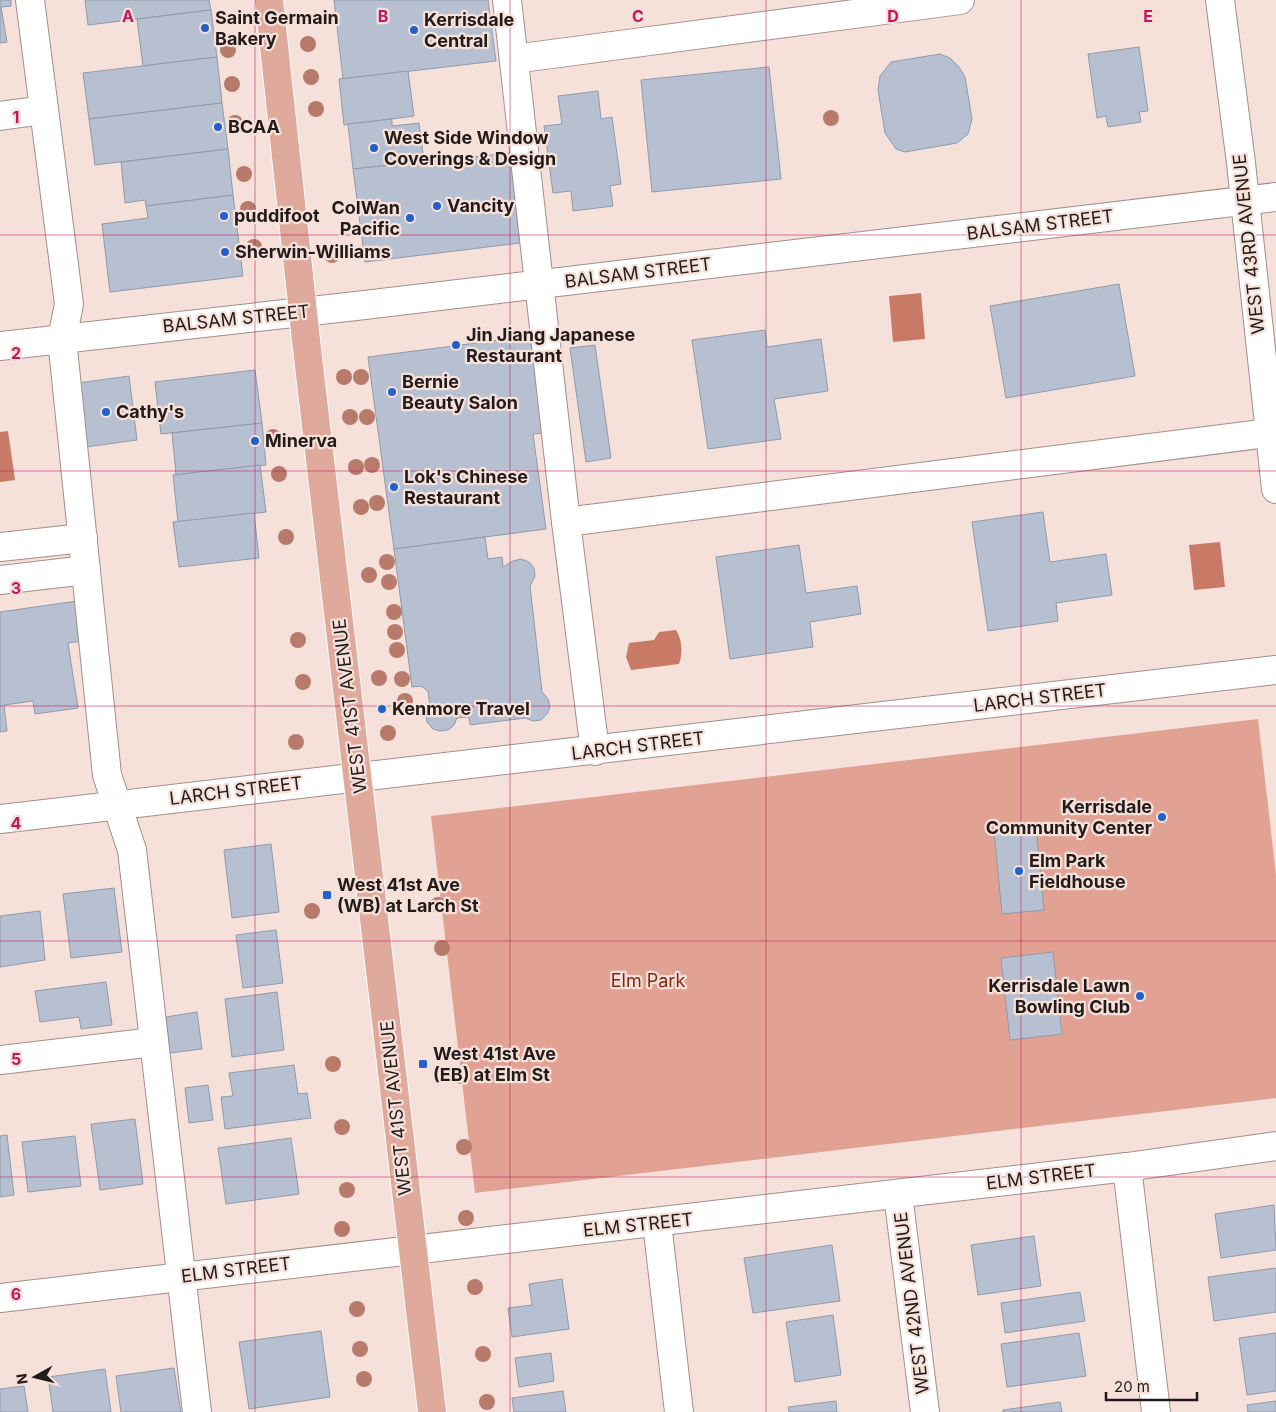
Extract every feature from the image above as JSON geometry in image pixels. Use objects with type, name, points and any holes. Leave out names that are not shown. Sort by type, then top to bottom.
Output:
[{"type":"main road","name":"WEST 41ST AVENUE","points":[[269,0],[432,1412]]},
{"type":"street","points":[[30,0],[69,304],[62,339],[107,776],[132,850],[198,1412]]},
{"type":"street","points":[[507,0],[538,284],[595,751]]},
{"type":"street","points":[[514,60],[960,0]]},
{"type":"street","name":"WEST 43RD AVENUE","points":[[1220,0],[1273,433],[1276,489]]},
{"type":"street","points":[[0,116],[44,110]]},
{"type":"street","name":"BALSAM STREET","points":[[0,346],[1276,197]]},
{"type":"street","points":[[566,522],[1273,433]]},
{"type":"street","points":[[0,547],[83,538]]},
{"type":"street","points":[[0,580],[86,570]]},
{"type":"street","name":"LARCH STREET","points":[[0,819],[1276,670]]},
{"type":"street","points":[[0,1060],[154,1042]]},
{"type":"street","name":"ELM STREET","points":[[0,1298],[657,1223],[1127,1167],[1276,1146]]},
{"type":"street","points":[[1127,1167],[1156,1412]]},
{"type":"street","name":"WEST 42ND AVENUE","points":[[898,1194],[924,1412]]},
{"type":"street","points":[[657,1223],[679,1412]]},
{"type":"green space","name":"Elm Park","points":[[1258,719],[1276,875],[1276,1098],[475,1193],[431,816]]},
{"type":"shaded area","points":[[921,293],[925,339],[893,342],[889,296]]},
{"type":"shaded area","points":[[8,431],[15,480],[0,482],[0,432]]},
{"type":"shaded area","points":[[1220,542],[1225,587],[1194,590],[1189,545]]},
{"type":"shaded area","points":[[676,630],[680,638],[681,647],[679,664],[631,670],[626,657],[629,643],[654,640],[659,632]]},
{"type":"building","points":[[0,0],[11,0],[11,6],[1,7],[7,42],[0,43]]},
{"type":"building","points":[[85,0],[209,0],[211,10],[88,25]]},
{"type":"building","name":"Kerrisdale Central","points":[[334,0],[488,0],[496,61],[343,79]]},
{"type":"building","points":[[211,10],[217,57],[143,66],[137,19]]},
{"type":"building","points":[[1139,47],[1148,111],[1139,112],[1141,122],[1108,127],[1106,116],[1097,118],[1088,54]]},
{"type":"building","points":[[940,54],[950,58],[965,77],[972,119],[968,134],[957,143],[905,152],[896,149],[885,133],[878,90],[880,76],[891,62]]},
{"type":"building","points":[[217,57],[222,103],[89,119],[83,73]]},
{"type":"building","points":[[769,67],[781,179],[652,192],[641,80]]},
{"type":"building","points":[[408,71],[414,116],[344,125],[339,79]]},
{"type":"building","points":[[598,91],[601,119],[612,117],[621,184],[610,186],[613,206],[573,211],[571,191],[553,193],[544,126],[562,124],[558,96]]},
{"type":"building","points":[[222,103],[228,149],[95,165],[89,119]]},
{"type":"building","points":[[392,119],[392,126],[419,123],[424,161],[353,169],[348,124]]},
{"type":"building","points":[[228,149],[233,195],[146,206],[145,200],[125,203],[121,162]]},
{"type":"building","name":"Vancity","points":[[510,153],[520,243],[365,262],[353,169]]},
{"type":"building","points":[[233,195],[243,276],[110,292],[102,224],[148,218],[146,206]]},
{"type":"building","points":[[1119,284],[1135,376],[1006,398],[990,306]]},
{"type":"building","points":[[765,330],[767,347],[821,339],[828,391],[774,399],[781,439],[708,449],[692,340]]},
{"type":"building","points":[[530,336],[543,433],[533,434],[546,529],[394,549],[368,357]]},
{"type":"building","points":[[595,345],[611,458],[586,462],[570,348]]},
{"type":"building","points":[[255,370],[262,423],[161,434],[155,382]]},
{"type":"building","points":[[129,376],[137,440],[86,447],[78,383]]},
{"type":"building","points":[[262,423],[266,465],[176,475],[172,433]]},
{"type":"building","points":[[260,465],[266,512],[178,522],[173,475]]},
{"type":"building","points":[[1043,512],[1050,562],[1106,554],[1112,595],[1056,603],[1058,621],[988,631],[972,522]]},
{"type":"building","points":[[254,513],[259,558],[179,567],[173,522]]},
{"type":"building","points":[[485,537],[488,559],[502,557],[503,567],[521,559],[529,562],[534,568],[535,576],[530,586],[542,692],[548,699],[550,707],[547,714],[541,720],[533,721],[525,718],[470,725],[469,717],[457,718],[454,725],[448,730],[440,731],[433,729],[427,722],[426,714],[430,706],[428,691],[421,686],[412,687],[394,549]]},
{"type":"building","points":[[799,545],[806,593],[857,586],[861,614],[810,622],[813,647],[730,659],[716,557]]},
{"type":"building","points":[[77,601],[83,641],[68,643],[78,708],[35,714],[33,701],[4,705],[7,731],[0,732],[0,612]]},
{"type":"building","name":"Elm Park Fieldhouse","points":[[1036,828],[1044,910],[1002,914],[994,832]]},
{"type":"building","points":[[271,844],[279,912],[232,918],[224,850]]},
{"type":"building","points":[[114,888],[122,952],[71,958],[63,894]]},
{"type":"building","points":[[40,911],[45,960],[0,967],[0,916]]},
{"type":"building","points":[[276,930],[283,983],[243,988],[236,935]]},
{"type":"building","points":[[1053,952],[1062,1034],[1010,1040],[1001,958]]},
{"type":"building","points":[[106,982],[112,1025],[81,1029],[79,1017],[40,1022],[35,991]]},
{"type":"building","points":[[277,992],[284,1050],[232,1057],[225,999]]},
{"type":"building","points":[[197,1012],[202,1049],[170,1053],[166,1017]]},
{"type":"building","points":[[294,1065],[298,1094],[307,1093],[311,1118],[225,1129],[221,1097],[233,1096],[229,1073]]},
{"type":"building","points":[[208,1085],[213,1120],[189,1123],[185,1088]]},
{"type":"building","points":[[135,1119],[143,1184],[100,1190],[91,1124]]},
{"type":"building","points":[[7,1135],[14,1195],[0,1197],[0,1136]]},
{"type":"building","points":[[75,1136],[81,1186],[28,1192],[22,1142]]},
{"type":"building","points":[[291,1138],[299,1194],[226,1204],[218,1148]]},
{"type":"building","points":[[1274,1205],[1276,1250],[1221,1258],[1215,1214]]},
{"type":"building","points":[[1034,1236],[1041,1286],[978,1295],[971,1245]]},
{"type":"building","points":[[832,1245],[840,1301],[753,1313],[744,1258]]},
{"type":"building","points":[[1276,1268],[1276,1312],[1214,1321],[1208,1277]]},
{"type":"building","points":[[562,1279],[569,1329],[512,1337],[508,1308],[532,1305],[529,1284]]},
{"type":"building","points":[[1080,1292],[1085,1321],[1005,1333],[1001,1303]]},
{"type":"building","points":[[833,1315],[841,1375],[795,1382],[786,1322]]},
{"type":"building","points":[[321,1331],[330,1397],[249,1409],[239,1342]]},
{"type":"building","points":[[1079,1333],[1086,1376],[1007,1387],[1001,1344]]},
{"type":"building","points":[[1276,1333],[1276,1391],[1247,1395],[1239,1338]]},
{"type":"building","points":[[551,1353],[554,1381],[519,1387],[515,1358]]},
{"type":"building","points":[[174,1368],[181,1412],[121,1412],[116,1376]]},
{"type":"building","points":[[105,1369],[111,1412],[53,1412],[48,1377]]},
{"type":"building","points":[[24,1386],[28,1412],[0,1412],[0,1389]]},
{"type":"building","points":[[563,1391],[566,1412],[514,1412],[512,1398]]},
{"type":"building","points":[[836,1401],[837,1412],[789,1412],[788,1407]]},
{"type":"building","points":[[1276,1401],[1276,1412],[1248,1412],[1247,1405]]},
{"type":"building","points":[[1060,1402],[1062,1412],[1003,1412],[1003,1410]]},
{"type":"place","name":"Saint Germain Bakery","points":[[205,28]]},
{"type":"place","name":"Kerrisdale Central","points":[[414,30]]},
{"type":"place","name":"BCAA","points":[[218,127]]},
{"type":"place","name":"West Side Window Coverings & Design","points":[[374,148]]},
{"type":"place","name":"Vancity","points":[[437,206]]},
{"type":"place","name":"puddifoot","points":[[224,216]]},
{"type":"place","name":"ColWan Pacific","points":[[410,218]]},
{"type":"place","name":"Sherwin-Williams","points":[[225,252]]},
{"type":"place","name":"Jin Jiang Japanese Restaurant","points":[[456,345]]},
{"type":"place","name":"Bernie Beauty Salon","points":[[392,392]]},
{"type":"place","name":"Cathy's","points":[[106,412]]},
{"type":"place","name":"Minerva","points":[[255,441]]},
{"type":"place","name":"Lok's Chinese Restaurant","points":[[394,487]]},
{"type":"place","name":"Kenmore Travel","points":[[382,709]]},
{"type":"place","name":"Kerrisdale Community Center","points":[[1162,817]]},
{"type":"place","name":"Elm Park Fieldhouse","points":[[1019,871]]},
{"type":"place","name":"West 41st Ave (WB) at Larch St","points":[[327,895]]},
{"type":"place","name":"Kerrisdale Lawn Bowling Club","points":[[1140,996]]},
{"type":"place","name":"West 41st Ave (EB) at Elm St","points":[[423,1064]]}]
